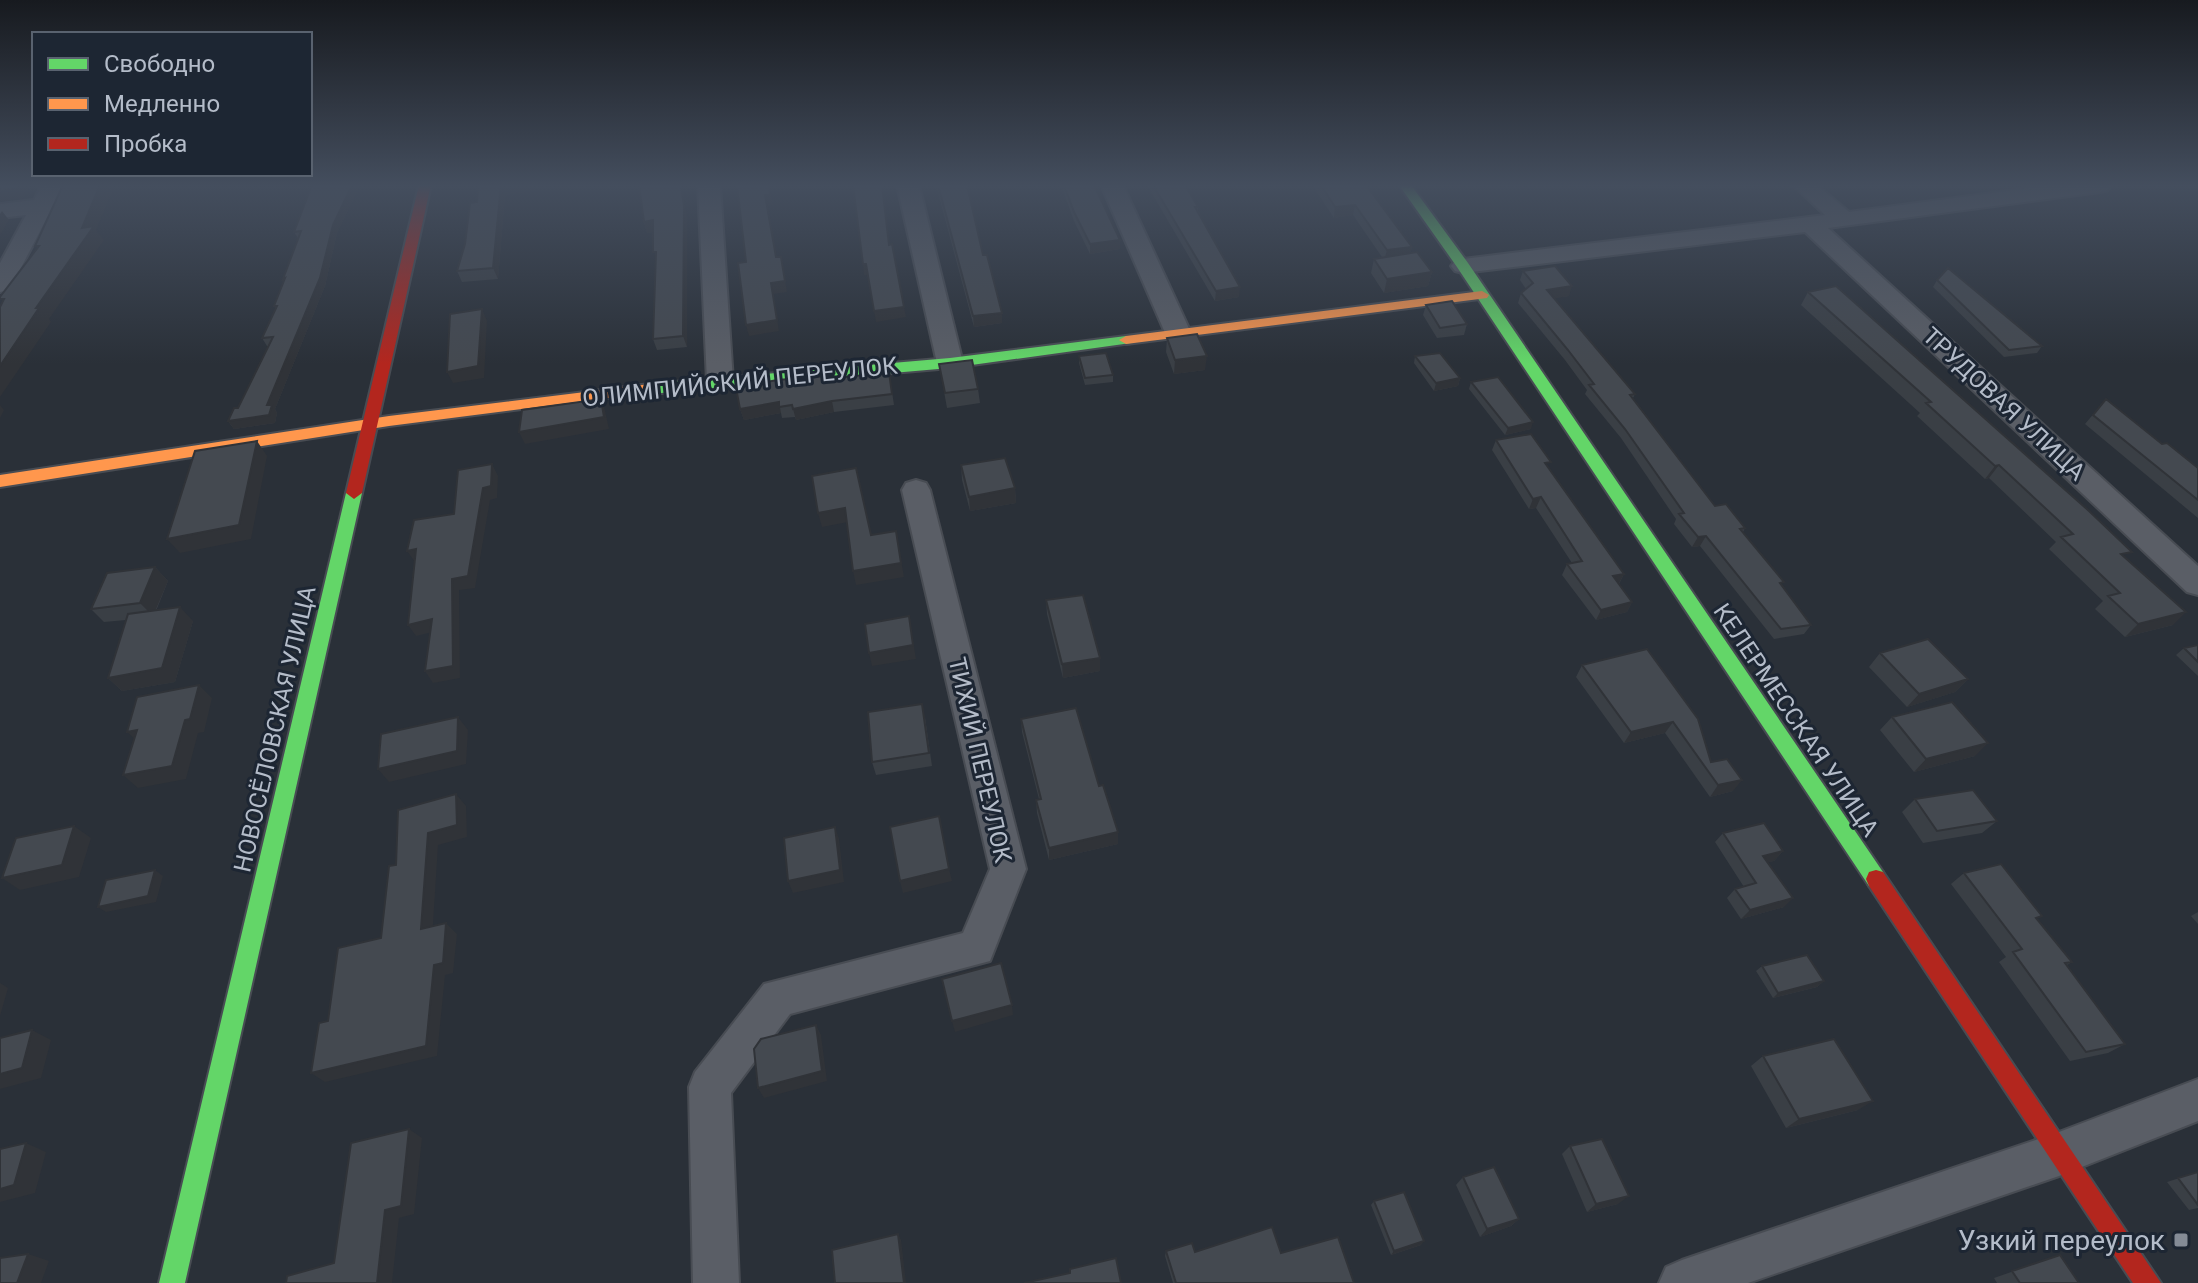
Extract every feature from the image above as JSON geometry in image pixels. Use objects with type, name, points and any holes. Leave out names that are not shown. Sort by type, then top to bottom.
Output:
[{"type":"street","points":[[0,285],[21,245]]},
{"type":"street","name":"НОВОСЁЛОВСКАЯ УЛИЦА","points":[[172,1283],[411,245]]},
{"type":"street","points":[[712,245],[720,381]]},
{"type":"street","points":[[922,245],[950,363]]},
{"type":"street","points":[[1139,245],[1179,335]]},
{"type":"street","name":"КЕЛЕРМЕССКАЯ УЛИЦА","points":[[1448,245],[2148,1283]]},
{"type":"street","points":[[1463,266],[1638,245]]},
{"type":"street","name":"ТРУДОВАЯ УЛИЦА","points":[[1832,245],[2198,584]]},
{"type":"street","name":"ОЛИМПИЙСКИЙ ПЕРЕУЛОК","points":[[0,481],[370,424],[720,381],[950,363],[1482,295]]},
{"type":"street","name":"ТИХИЙ ПЕРЕУЛОК","points":[[716,1283],[710,1087],[778,998],[976,948],[1008,869],[916,490]]},
{"type":"street","points":[[1682,1283],[2059,1154],[2198,1100]]},
{"type":"building","points":[[81,245],[0,366],[0,307],[4,299],[0,297],[39,246],[35,246]]},
{"type":"building","points":[[296,245],[328,245],[320,278],[267,405],[272,405],[269,415],[228,421],[234,408],[238,408],[273,337],[262,338],[277,306],[274,306]]},
{"type":"building","points":[[465,245],[495,245],[493,268],[457,271]]},
{"type":"building","points":[[653,245],[684,245],[683,336],[653,339],[656,252],[653,252]]},
{"type":"building","points":[[744,245],[774,245],[776,257],[781,257],[785,281],[771,283],[777,320],[746,325],[738,263],[746,262]]},
{"type":"building","points":[[861,245],[892,245],[904,307],[874,311],[866,264],[863,264]]},
{"type":"building","points":[[954,245],[981,245],[983,255],[987,255],[1002,313],[973,316]]},
{"type":"building","points":[[1189,245],[1216,245],[1240,287],[1216,291]]},
{"type":"building","points":[[1383,245],[1412,247],[1387,250]]},
{"type":"building","points":[[1417,252],[1432,272],[1387,279],[1374,259]]},
{"type":"building","points":[[1555,266],[1572,286],[1547,290],[1635,394],[1630,395],[1715,506],[1726,504],[1745,528],[1740,529],[1784,582],[1780,583],[1811,625],[1781,629],[1706,536],[1698,537],[1679,514],[1684,513],[1625,429],[1589,385],[1594,384],[1521,293],[1533,283],[1523,271]]},
{"type":"building","points":[[1948,268],[2042,346],[2009,350],[1937,280]]},
{"type":"building","points":[[1836,286],[2089,511],[2132,552],[2121,554],[2186,612],[2138,624],[2108,596],[2120,593],[2061,537],[2073,534],[1808,292]]},
{"type":"building","points":[[1452,301],[1467,324],[1440,328],[1426,305]]},
{"type":"building","points":[[482,309],[478,366],[447,372],[450,314]]},
{"type":"building","points":[[1197,334],[1207,356],[1175,360],[1167,338]]},
{"type":"building","points":[[1106,353],[1113,375],[1085,378],[1079,356]]},
{"type":"building","points":[[1440,353],[1460,378],[1436,383],[1415,356]]},
{"type":"building","points":[[972,360],[978,389],[945,393],[939,364]]},
{"type":"building","points":[[889,372],[892,394],[793,409],[792,405],[779,407],[779,402],[740,409],[736,388],[777,380],[828,376],[829,379]]},
{"type":"building","points":[[1498,377],[1533,422],[1508,428],[1471,382]]},
{"type":"building","points":[[601,399],[604,417],[519,432],[522,410]]},
{"type":"building","points":[[2106,399],[2162,444],[2167,443],[2198,468],[2198,500],[2093,415]]},
{"type":"building","points":[[1531,434],[1551,462],[1545,463],[1624,574],[1613,576],[1632,602],[1601,610],[1567,564],[1582,561],[1541,497],[1533,499],[1496,440]]},
{"type":"building","points":[[257,441],[239,525],[167,539],[195,451]]},
{"type":"building","points":[[1005,458],[1015,488],[969,497],[961,465]]},
{"type":"building","points":[[492,464],[491,486],[483,488],[468,576],[452,579],[453,666],[425,671],[432,619],[408,625],[416,549],[407,551],[414,520],[454,514],[458,470]]},
{"type":"building","points":[[856,468],[871,535],[896,531],[901,563],[853,571],[845,508],[818,513],[812,476]]},
{"type":"building","points":[[155,567],[140,603],[91,609],[107,573]]},
{"type":"building","points":[[1083,595],[1100,658],[1062,664],[1046,600]]},
{"type":"building","points":[[180,607],[162,668],[108,678],[128,614]]},
{"type":"building","points":[[909,616],[913,645],[869,653],[865,624]]},
{"type":"building","points":[[1928,639],[1968,679],[1919,694],[1880,653]]},
{"type":"building","points":[[2198,645],[2198,662],[2184,648]]},
{"type":"building","points":[[1647,649],[1698,719],[1711,762],[1727,759],[1742,780],[1718,785],[1673,722],[1631,732],[1582,665]]},
{"type":"building","points":[[199,685],[172,766],[123,775],[137,730],[127,732],[137,697]]},
{"type":"building","points":[[1952,702],[1988,743],[1926,759],[1892,717]]},
{"type":"building","points":[[922,704],[929,753],[872,762],[868,712]]},
{"type":"building","points":[[1076,708],[1099,786],[1103,785],[1118,832],[1049,848],[1036,800],[1041,799],[1021,719]]},
{"type":"building","points":[[458,717],[457,751],[378,769],[381,734]]},
{"type":"building","points":[[1973,790],[1997,821],[1937,831],[1915,799]]},
{"type":"building","points":[[456,794],[457,825],[428,833],[421,929],[446,923],[443,963],[434,965],[426,1046],[311,1073],[319,1023],[328,1021],[338,948],[381,938],[389,866],[396,865],[398,810]]},
{"type":"building","points":[[939,816],[949,869],[900,881],[890,827]]},
{"type":"building","points":[[1764,823],[1783,851],[1763,856],[1793,898],[1750,910],[1735,889],[1756,883],[1723,833]]},
{"type":"building","points":[[74,826],[62,865],[2,878],[16,838]]},
{"type":"building","points":[[835,827],[840,870],[788,881],[784,838]]},
{"type":"building","points":[[2001,864],[2042,916],[2036,918],[2072,962],[2065,963],[2125,1044],[2086,1052],[2013,952],[2022,949],[1964,873]]},
{"type":"building","points":[[155,870],[148,896],[98,907],[106,880]]},
{"type":"building","points":[[1807,955],[1824,981],[1778,993],[1762,966]]},
{"type":"building","points":[[1001,963],[1012,1005],[952,1021],[942,979]]},
{"type":"building","points":[[816,1025],[822,1071],[758,1088],[754,1049],[761,1039]]},
{"type":"building","points":[[32,1030],[22,1068],[0,1074],[0,1038]]},
{"type":"building","points":[[1834,1039],[1873,1101],[1799,1119],[1763,1056]]},
{"type":"building","points":[[409,1129],[401,1206],[385,1210],[377,1283],[286,1283],[287,1276],[334,1263],[351,1143]]},
{"type":"building","points":[[1602,1139],[1629,1196],[1596,1204],[1570,1146]]},
{"type":"building","points":[[26,1143],[14,1185],[0,1189],[0,1149]]},
{"type":"building","points":[[1494,1167],[1519,1219],[1487,1229],[1463,1177]]},
{"type":"building","points":[[2198,1172],[2198,1205],[2178,1178]]},
{"type":"building","points":[[1404,1192],[1424,1241],[1394,1251],[1374,1201]]},
{"type":"building","points":[[1272,1227],[1281,1253],[1338,1237],[1354,1283],[1176,1283],[1166,1251],[1192,1243],[1195,1252]]},
{"type":"building","points":[[898,1234],[904,1283],[835,1283],[832,1250]]},
{"type":"building","points":[[28,1254],[17,1283],[0,1283],[0,1258]]},
{"type":"building","points":[[2060,1255],[2079,1283],[2020,1283],[2012,1271]]},
{"type":"building","points":[[1116,1258],[1121,1283],[1024,1283],[1070,1273],[1070,1269]]},
{"type":"traffic: fast","points":[[1448,245],[1876,879]]},
{"type":"traffic: fast","points":[[650,389],[950,363],[1126,340]]},
{"type":"traffic: fast","points":[[172,1283],[354,493]]},
{"type":"traffic: slow","points":[[1126,340],[1482,295]]},
{"type":"traffic: slow","points":[[0,481],[389,421],[650,389]]},
{"type":"traffic: jam","points":[[354,493],[411,245]]},
{"type":"traffic: jam","points":[[1876,879],[2148,1283]]},
{"type":"place","name":"Узкий переулок","points":[[2181,1240]]}]
